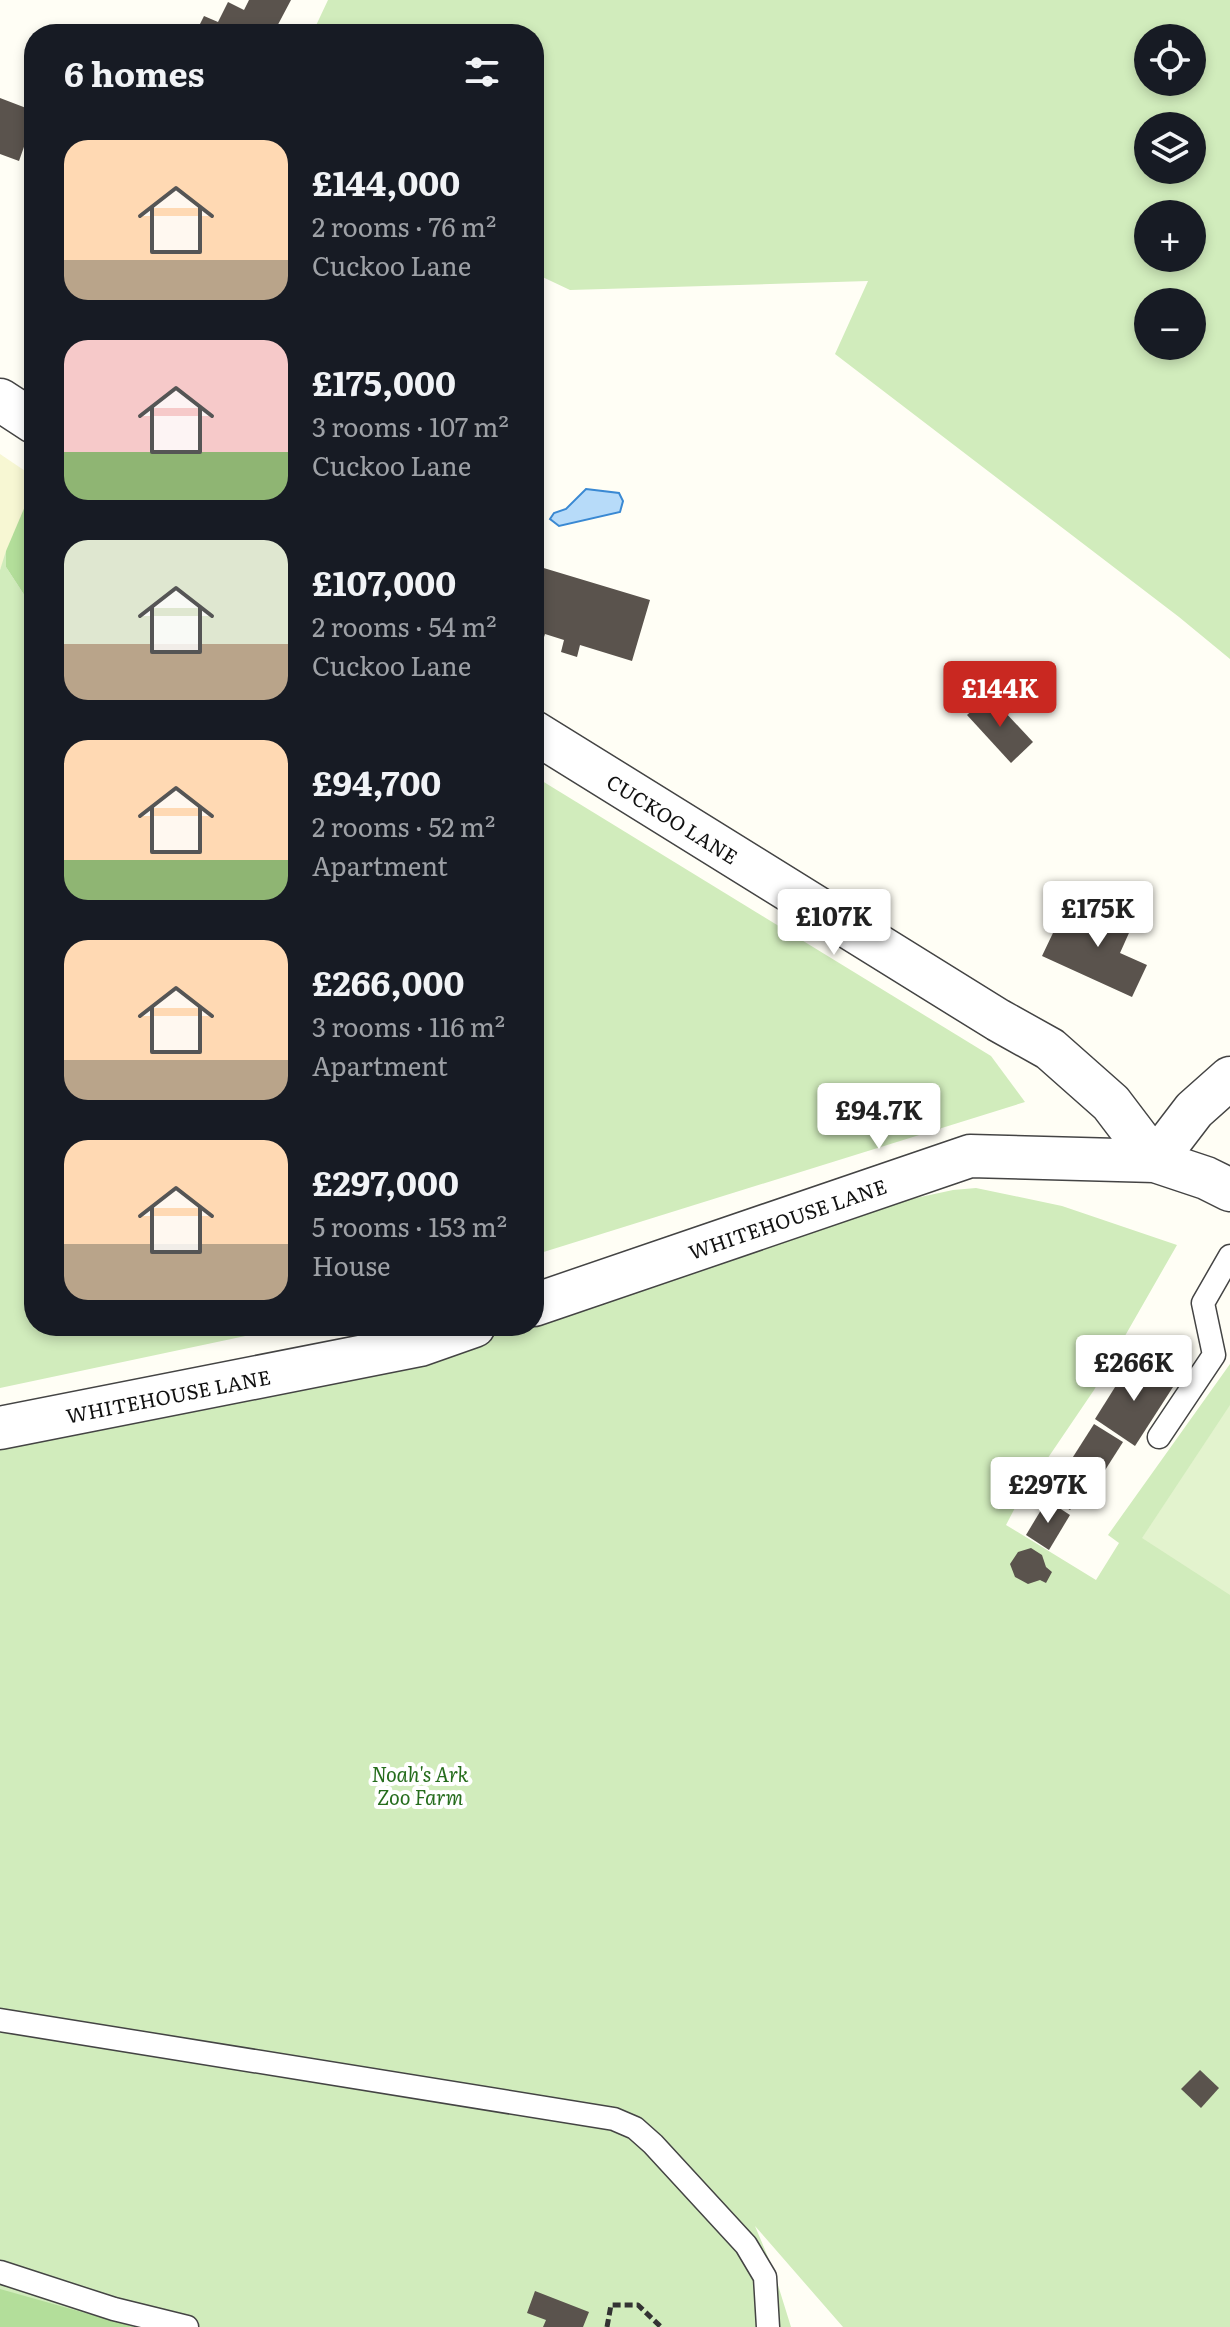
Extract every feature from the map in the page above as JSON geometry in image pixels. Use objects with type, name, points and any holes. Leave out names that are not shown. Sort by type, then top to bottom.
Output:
[{"type":"street","points":[[0,400],[24,416]]},
{"type":"street","name":"CUCKOO LANE","points":[[544,738],[998,1020],[1050,1049],[1111,1103],[1155,1161]]},
{"type":"street","points":[[1155,1161],[1194,1110],[1230,1078]]},
{"type":"street","name":"WHITEHOUSE LANE","points":[[544,1302],[970,1156],[1155,1161],[1206,1178],[1230,1190]]},
{"type":"street","name":"WHITEHOUSE LANE","points":[[0,1428],[420,1345],[446,1336]]},
{"type":"lane","points":[[1159,1437],[1222,1360],[1203,1303],[1230,1256]]},
{"type":"lane","points":[[0,2020],[614,2119],[635,2128],[653,2144],[746,2245],[765,2277],[768,2327]]},
{"type":"lane","points":[[0,2272],[114,2309],[187,2327]]},
{"type":"path","points":[[607,2327],[611,2305],[638,2305],[661,2327]]},
{"type":"green space","points":[[328,0],[1230,0],[1230,659],[835,354],[868,281],[570,290],[544,278],[544,24],[317,24]]},
{"type":"green space","points":[[0,454],[24,470],[24,510],[0,570]]},
{"type":"green space","points":[[24,509],[24,595],[6,567],[6,551]]},
{"type":"green space","points":[[6,551],[6,567],[24,595],[24,1336],[246,1336],[0,1388],[0,570]]},
{"type":"green space","points":[[544,782],[991,1056],[1025,1102],[544,1252]]},
{"type":"green space","name":"Noah's Ark Zoo Farm","points":[[976,1188],[1062,1206],[1177,1245],[1094,1390],[1018,1502],[1006,1525],[1096,1580],[1119,1543],[1108,1535],[1230,1364],[1230,2327],[843,2327],[755,2226],[773,2269],[791,2327],[0,2327],[0,1446],[477,1336],[544,1336],[544,1315],[874,1207]]},
{"type":"green space","points":[[1230,1405],[1230,1595],[1142,1538]]},
{"type":"green space","points":[[0,2289],[135,2327],[0,2327]]},
{"type":"water","points":[[586,489],[619,493],[623,501],[620,512],[559,526],[550,519],[554,513],[566,509]]},
{"type":"building","points":[[249,0],[291,0],[278,24],[200,24],[204,16],[218,22],[228,2],[244,10]]},
{"type":"building","points":[[0,98],[24,107],[24,147],[19,161],[0,154]]},
{"type":"building","points":[[544,568],[650,600],[632,661],[580,645],[577,657],[561,652],[564,640],[545,634],[544,637]]},
{"type":"building","points":[[989,695],[1033,742],[1011,763],[967,715]]},
{"type":"building","points":[[1107,902],[1137,915],[1120,953],[1147,965],[1132,997],[1042,956],[1062,914],[1094,928]]},
{"type":"building","points":[[1132,1360],[1173,1387],[1135,1446],[1095,1419]]},
{"type":"building","points":[[1094,1424],[1123,1442],[1086,1500],[1057,1482]]},
{"type":"building","points":[[1060,1485],[1079,1498],[1070,1510],[1051,1498]]},
{"type":"building","points":[[1047,1500],[1070,1515],[1049,1550],[1026,1535]]},
{"type":"building","points":[[1031,1548],[1042,1555],[1046,1567],[1052,1572],[1046,1583],[1040,1580],[1028,1584],[1015,1577],[1010,1564],[1018,1552]]},
{"type":"building","points":[[1200,2070],[1219,2088],[1201,2108],[1181,2089]]},
{"type":"building","points":[[535,2291],[589,2312],[583,2327],[543,2327],[546,2320],[527,2313]]}]
